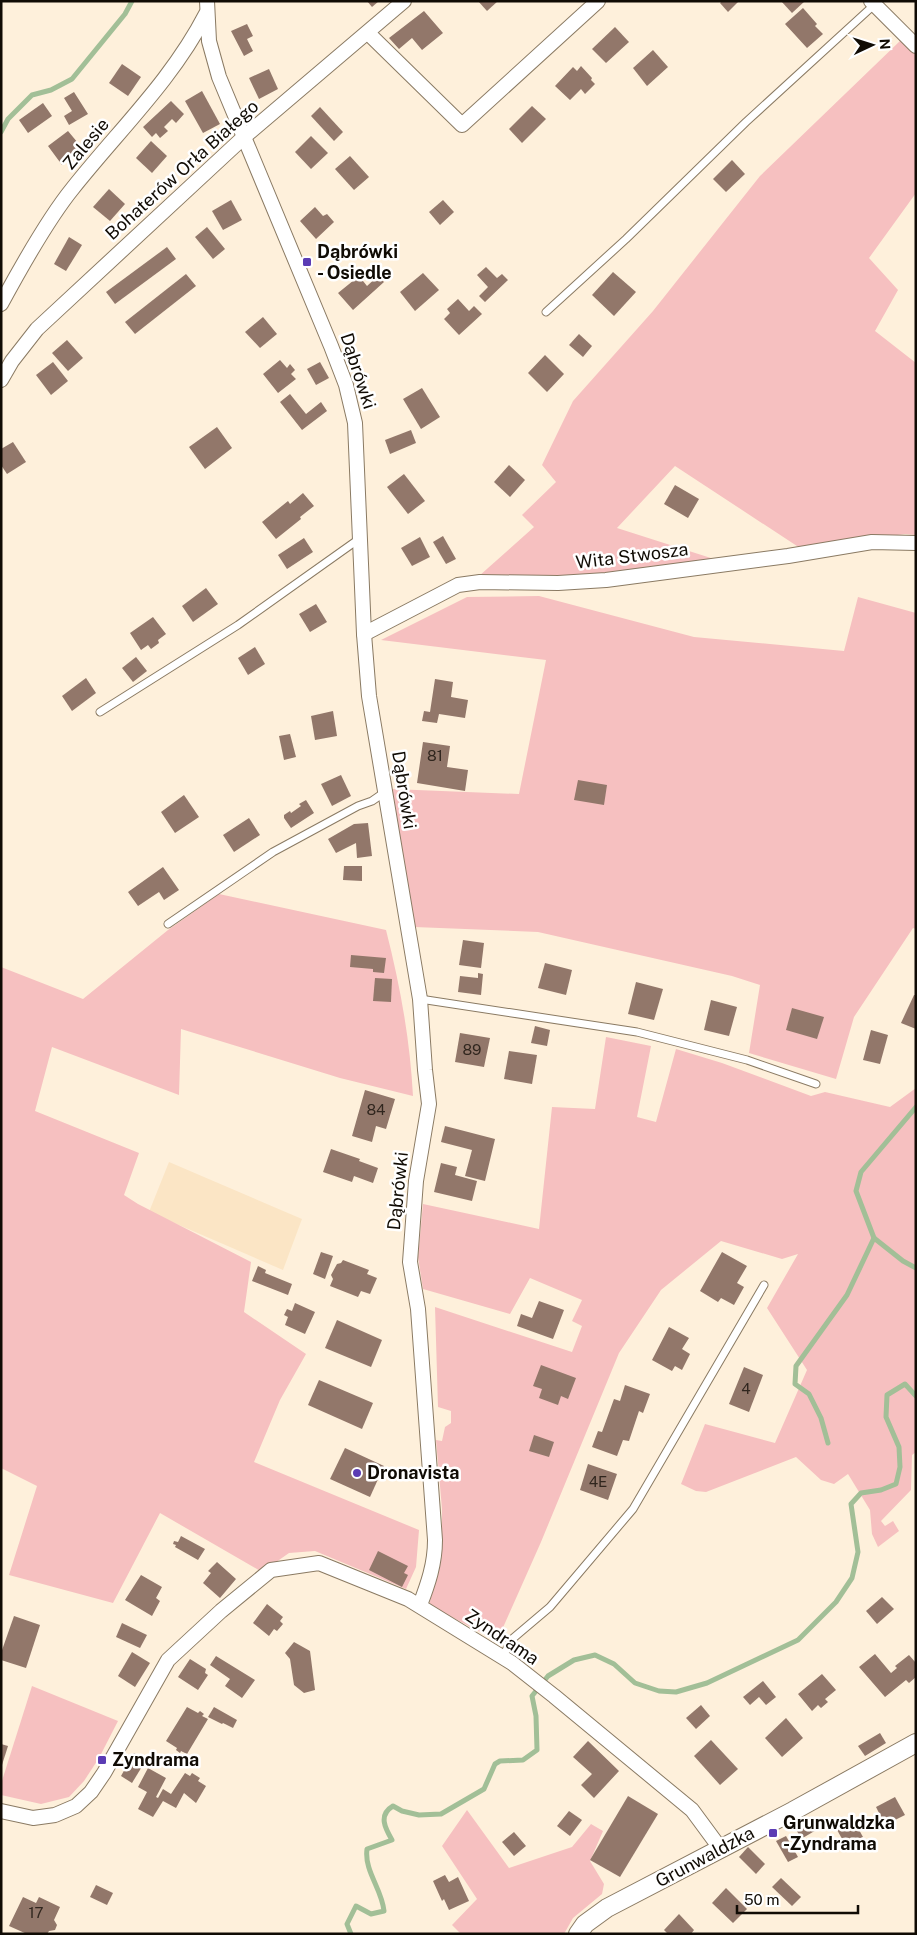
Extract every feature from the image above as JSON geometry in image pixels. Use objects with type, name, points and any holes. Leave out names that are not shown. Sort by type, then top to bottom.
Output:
[{"type":"street","name":"Bohaterów Orła Białego","points":[[1,380],[7,358],[37,329],[244,137],[404,1]]},
{"type":"street","points":[[368,33],[462,125],[598,1]]},
{"type":"street","points":[[873,3],[916,46]]},
{"type":"street","name":"Dąbrówki","points":[[206,7],[209,40],[220,76],[293,250],[346,385],[355,423],[364,634],[370,696],[420,998],[429,1104],[416,1189],[410,1262],[420,1328],[435,1540],[435,1556],[429,1582],[420,1605]]},
{"type":"street","name":"Zalesie","points":[[1,304],[72,188],[163,83],[198,30],[206,7]]},
{"type":"street","name":"Wita Stwosza","points":[[364,634],[458,585],[480,582],[558,583],[606,580],[788,556],[872,542],[916,543]]},
{"type":"street","name":"Zyndrama","points":[[1,1812],[32,1818],[55,1815],[76,1806],[91,1792],[104,1773],[168,1660],[221,1611],[271,1570],[319,1563],[420,1605],[503,1658],[549,1692],[692,1810],[720,1848]]},
{"type":"street","name":"Grunwaldzka","points":[[578,1934],[586,1924],[607,1908],[793,1811],[916,1743]]},
{"type":"lane","points":[[546,312],[626,239],[746,122],[873,3]]},
{"type":"lane","points":[[100,712],[238,625],[360,538]]},
{"type":"lane","points":[[168,924],[273,852],[358,806],[372,801],[385,791]]},
{"type":"lane","points":[[420,998],[636,1032],[747,1060],[816,1084]]},
{"type":"lane","points":[[503,1658],[511,1640],[550,1607],[633,1509],[764,1285]]},
{"type":"shaded area","points":[[901,40],[916,55],[916,193],[869,258],[898,290],[875,331],[916,363],[916,535],[905,534],[800,548],[675,466],[617,528],[714,559],[630,573],[545,578],[479,576],[534,527],[522,515],[556,482],[542,465],[573,401],[653,311],[760,176]]},
{"type":"shaded area","points":[[539,596],[694,637],[844,651],[858,597],[916,613],[916,929],[913,928],[854,1017],[836,1079],[749,1053],[760,985],[732,976],[538,932],[414,927],[392,789],[519,794],[546,660],[381,640],[467,597]]},
{"type":"shaded area","points":[[219,894],[386,930],[404,1012],[413,1096],[340,1078],[181,1029],[179,1095],[52,1047],[35,1111],[139,1153],[124,1195],[251,1262],[244,1312],[306,1354],[280,1400],[254,1462],[419,1530],[416,1567],[406,1589],[315,1551],[289,1553],[262,1572],[160,1513],[113,1603],[9,1575],[37,1486],[1,1468],[1,967],[83,999],[168,930]]},
{"type":"shaded area","points":[[606,1037],[651,1046],[637,1117],[656,1122],[676,1049],[722,1063],[811,1096],[825,1092],[890,1107],[916,1088],[916,1452],[912,1455],[911,1490],[881,1521],[885,1526],[893,1521],[899,1531],[878,1547],[872,1534],[870,1510],[848,1474],[834,1484],[821,1480],[796,1457],[706,1492],[696,1491],[681,1484],[705,1424],[775,1443],[807,1370],[767,1308],[798,1254],[782,1259],[721,1241],[661,1290],[619,1353],[541,1542],[497,1641],[429,1605],[442,1557],[442,1509],[436,1440],[442,1441],[445,1427],[451,1423],[451,1411],[438,1407],[435,1307],[572,1352],[582,1326],[572,1321],[582,1300],[530,1278],[510,1314],[423,1289],[418,1257],[423,1204],[539,1229],[552,1107],[595,1109]]},
{"type":"shaded area","points":[[169,1162],[302,1219],[283,1270],[149,1212]]},
{"type":"shaded area","points":[[32,1686],[118,1721],[99,1758],[84,1781],[69,1797],[41,1804],[1,1795],[1,1784]]},
{"type":"shaded area","points":[[467,1810],[509,1868],[572,1847],[591,1824],[603,1831],[590,1861],[604,1884],[602,1894],[573,1918],[564,1934],[461,1934],[452,1925],[477,1899],[442,1846]]},
{"type":"building","points":[[367,1],[379,1],[372,7]]},
{"type":"building","points":[[478,1],[498,1],[487,11]]},
{"type":"building","points":[[722,1],[739,1],[728,12],[720,3]]},
{"type":"building","points":[[781,1],[805,1],[792,13]]},
{"type":"building","points":[[803,8],[823,34],[807,48],[785,24]]},
{"type":"building","points":[[424,11],[443,33],[422,50],[412,38],[399,49],[389,38]]},
{"type":"building","points":[[247,24],[253,36],[247,39],[253,51],[244,56],[231,31]]},
{"type":"building","points":[[615,27],[629,42],[606,63],[592,49]]},
{"type":"building","points":[[653,50],[668,67],[647,86],[633,68]]},
{"type":"building","points":[[122,64],[141,77],[128,96],[109,83]]},
{"type":"building","points":[[581,66],[595,84],[585,94],[581,89],[570,100],[555,86],[573,67],[577,71]]},
{"type":"building","points":[[269,69],[278,89],[259,99],[249,78]]},
{"type":"building","points":[[202,91],[220,124],[203,133],[185,101]]},
{"type":"building","points":[[74,92],[88,114],[69,125],[64,116],[72,111],[64,98]]},
{"type":"building","points":[[171,101],[184,114],[176,123],[172,119],[164,127],[168,131],[160,138],[156,133],[152,137],[143,127]]},
{"type":"building","points":[[43,103],[52,116],[28,133],[19,120]]},
{"type":"building","points":[[532,106],[546,119],[522,143],[509,129]]},
{"type":"building","points":[[320,107],[343,132],[334,141],[311,116]]},
{"type":"building","points":[[68,131],[78,143],[74,146],[78,152],[62,165],[48,146]]},
{"type":"building","points":[[311,136],[328,153],[311,169],[295,152]]},
{"type":"building","points":[[151,141],[167,156],[152,173],[136,158]]},
{"type":"building","points":[[350,156],[369,177],[354,190],[335,169]]},
{"type":"building","points":[[732,160],[745,174],[726,192],[713,179]]},
{"type":"building","points":[[109,189],[125,204],[110,221],[93,207]]},
{"type":"building","points":[[231,200],[242,220],[223,230],[212,211]]},
{"type":"building","points":[[443,200],[454,212],[440,225],[429,212]]},
{"type":"building","points":[[315,207],[323,216],[327,214],[334,222],[316,239],[300,221]]},
{"type":"building","points":[[207,227],[225,249],[213,259],[195,237]]},
{"type":"building","points":[[69,237],[82,245],[66,271],[54,264]]},
{"type":"building","points":[[167,247],[176,259],[115,304],[106,292]]},
{"type":"building","points":[[486,267],[497,278],[502,274],[508,280],[485,302],[479,296],[488,287],[477,275]]},
{"type":"building","points":[[613,272],[636,292],[614,316],[592,295]]},
{"type":"building","points":[[423,273],[439,290],[415,311],[400,292]]},
{"type":"building","points":[[186,274],[196,286],[135,334],[125,322]]},
{"type":"building","points":[[359,276],[367,286],[378,276],[384,282],[353,310],[338,293]]},
{"type":"building","points":[[458,299],[469,311],[474,306],[482,314],[459,335],[444,319],[450,313],[447,309]]},
{"type":"building","points":[[263,317],[277,334],[260,348],[245,332]]},
{"type":"building","points":[[579,334],[592,346],[583,357],[569,345]]},
{"type":"building","points":[[67,340],[83,358],[68,371],[52,353]]},
{"type":"building","points":[[545,355],[564,374],[547,392],[528,373]]},
{"type":"building","points":[[280,360],[287,368],[290,364],[295,370],[291,374],[296,379],[278,393],[263,374]]},
{"type":"building","points":[[53,362],[68,381],[51,395],[36,375]]},
{"type":"building","points":[[320,362],[329,378],[316,385],[307,369]]},
{"type":"building","points":[[422,388],[440,417],[421,429],[403,399]]},
{"type":"building","points":[[290,394],[306,414],[321,402],[327,411],[302,430],[280,402]]},
{"type":"building","points":[[217,427],[232,448],[205,469],[189,447]]},
{"type":"building","points":[[411,430],[416,443],[390,454],[385,440]]},
{"type":"building","points":[[13,442],[26,462],[7,474],[1,465],[1,449]]},
{"type":"building","points":[[509,465],[525,480],[510,497],[494,482]]},
{"type":"building","points":[[404,474],[425,501],[408,514],[387,487]]},
{"type":"building","points":[[675,485],[699,499],[688,518],[664,504]]},
{"type":"building","points":[[303,493],[314,506],[276,539],[262,522],[288,501],[290,504]]},
{"type":"building","points":[[443,536],[456,559],[446,564],[433,542]]},
{"type":"building","points":[[420,537],[430,557],[412,566],[401,548]]},
{"type":"building","points":[[304,538],[313,552],[287,569],[278,555]]},
{"type":"building","points":[[206,588],[218,604],[193,622],[182,606]]},
{"type":"building","points":[[316,604],[327,622],[310,632],[299,614]]},
{"type":"building","points":[[153,617],[166,634],[151,649],[148,645],[141,650],[130,633]]},
{"type":"building","points":[[255,647],[265,664],[248,675],[238,658]]},
{"type":"building","points":[[136,657],[147,671],[133,682],[122,668]]},
{"type":"building","points":[[86,678],[96,693],[72,711],[62,696]]},
{"type":"building","points":[[435,679],[453,682],[451,697],[468,700],[465,718],[439,714],[437,723],[422,721],[424,711],[430,712]]},
{"type":"building","points":[[333,711],[337,736],[315,740],[311,716]]},
{"type":"building","points":[[290,734],[296,757],[284,760],[279,736]]},
{"type":"building","points":[[423,742],[450,746],[447,767],[468,770],[465,791],[417,783]]},
{"type":"building","points":[[341,775],[351,796],[332,806],[321,784]]},
{"type":"building","points":[[578,780],[607,785],[604,805],[574,800]]},
{"type":"building","points":[[184,795],[199,817],[175,833],[161,812]]},
{"type":"building","points":[[306,800],[314,813],[291,828],[284,815],[290,811],[291,813],[301,806],[299,804]]},
{"type":"building","points":[[249,818],[260,835],[234,852],[223,835]]},
{"type":"building","points":[[368,823],[372,856],[357,858],[356,843],[336,853],[328,839],[354,824]]},
{"type":"building","points":[[344,866],[362,866],[362,881],[343,880]]},
{"type":"building","points":[[163,867],[179,890],[164,900],[159,892],[138,906],[128,892]]},
{"type":"building","points":[[463,940],[484,943],[481,968],[459,965]]},
{"type":"building","points":[[351,955],[386,958],[384,973],[373,972],[373,969],[350,967]]},
{"type":"building","points":[[545,963],[572,970],[566,995],[538,988]]},
{"type":"building","points":[[478,973],[483,974],[481,995],[458,992],[460,976],[478,978]]},
{"type":"building","points":[[375,978],[392,979],[391,1002],[373,1001]]},
{"type":"building","points":[[636,982],[663,989],[654,1020],[628,1014]]},
{"type":"building","points":[[914,995],[916,995],[916,1029],[901,1023]]},
{"type":"building","points":[[711,1000],[737,1007],[729,1036],[704,1030]]},
{"type":"building","points":[[792,1008],[824,1017],[817,1039],[786,1030]]},
{"type":"building","points":[[535,1026],[550,1030],[547,1046],[531,1043]]},
{"type":"building","points":[[871,1030],[888,1035],[880,1064],[863,1060]]},
{"type":"building","points":[[460,1033],[490,1038],[484,1067],[455,1062]]},
{"type":"building","points":[[509,1051],[537,1055],[532,1084],[504,1079]]},
{"type":"building","points":[[365,1090],[395,1099],[386,1129],[376,1126],[372,1142],[352,1136]]},
{"type":"building","points":[[445,1126],[495,1139],[485,1181],[465,1176],[472,1150],[441,1142]]},
{"type":"building","points":[[331,1149],[360,1159],[359,1161],[378,1168],[373,1183],[354,1176],[352,1182],[323,1172]]},
{"type":"building","points":[[441,1163],[457,1167],[455,1175],[477,1181],[472,1201],[434,1192]]},
{"type":"building","points":[[321,1252],[333,1256],[325,1279],[313,1274]]},
{"type":"building","points":[[722,1252],[747,1266],[737,1283],[744,1287],[734,1305],[721,1298],[718,1302],[700,1291]]},
{"type":"building","points":[[343,1260],[369,1270],[367,1274],[377,1278],[370,1294],[361,1291],[358,1297],[330,1286],[333,1279],[331,1275],[337,1264]]},
{"type":"building","points":[[258,1266],[266,1270],[265,1273],[292,1284],[288,1295],[252,1281]]},
{"type":"building","points":[[539,1301],[564,1310],[553,1339],[517,1326],[521,1314],[532,1318]]},
{"type":"building","points":[[295,1303],[315,1312],[305,1334],[285,1325],[288,1317],[284,1315],[287,1309],[292,1311]]},
{"type":"building","points":[[337,1320],[382,1340],[371,1367],[325,1348]]},
{"type":"building","points":[[669,1327],[689,1338],[682,1349],[690,1354],[682,1370],[675,1366],[672,1371],[652,1360]]},
{"type":"building","points":[[541,1365],[576,1378],[568,1399],[561,1396],[558,1405],[539,1398],[542,1389],[533,1386]]},
{"type":"building","points":[[744,1367],[763,1375],[749,1412],[729,1404]]},
{"type":"building","points":[[319,1380],[373,1403],[362,1429],[308,1405]]},
{"type":"building","points":[[625,1385],[650,1394],[643,1413],[639,1411],[629,1441],[623,1440],[617,1456],[592,1447],[598,1431],[602,1432],[614,1399],[620,1401]]},
{"type":"building","points":[[534,1435],[554,1442],[549,1457],[529,1451]]},
{"type":"building","name":"Dronavista","points":[[345,1448],[384,1466],[370,1497],[330,1479]]},
{"type":"building","points":[[588,1464],[617,1474],[608,1500],[580,1490]]},
{"type":"building","points":[[181,1536],[205,1549],[198,1560],[175,1547],[174,1541],[178,1542]]},
{"type":"building","points":[[378,1551],[408,1566],[404,1573],[408,1575],[402,1587],[369,1570]]},
{"type":"building","points":[[217,1562],[236,1579],[220,1598],[203,1583],[211,1573],[208,1571]]},
{"type":"building","points":[[141,1575],[162,1587],[156,1598],[160,1601],[152,1616],[125,1600]]},
{"type":"building","points":[[882,1597],[894,1609],[877,1624],[866,1611]]},
{"type":"building","points":[[267,1604],[283,1617],[280,1621],[283,1624],[277,1631],[274,1629],[269,1636],[253,1623]]},
{"type":"building","points":[[14,1616],[40,1625],[26,1668],[1,1660],[1,1653]]},
{"type":"building","points":[[122,1623],[147,1635],[140,1648],[116,1637]]},
{"type":"building","points":[[294,1642],[310,1651],[315,1690],[304,1693],[294,1685],[290,1659],[285,1653]]},
{"type":"building","points":[[132,1652],[150,1663],[135,1687],[118,1676]]},
{"type":"building","points":[[875,1654],[891,1673],[897,1668],[895,1666],[909,1655],[916,1663],[916,1677],[909,1683],[906,1680],[885,1697],[859,1667]]},
{"type":"building","points":[[216,1656],[255,1680],[242,1698],[225,1686],[230,1679],[210,1665]]},
{"type":"building","points":[[190,1659],[206,1669],[205,1673],[208,1675],[198,1690],[178,1677]]},
{"type":"building","points":[[822,1674],[836,1690],[825,1699],[828,1702],[821,1708],[818,1705],[812,1711],[798,1694]]},
{"type":"building","points":[[763,1681],[776,1697],[766,1705],[759,1697],[750,1705],[743,1697]]},
{"type":"building","points":[[701,1705],[710,1716],[696,1729],[686,1718]]},
{"type":"building","points":[[187,1707],[198,1713],[200,1711],[204,1714],[202,1716],[208,1719],[187,1754],[181,1751],[180,1753],[176,1750],[177,1748],[166,1741]]},
{"type":"building","points":[[214,1707],[237,1720],[233,1728],[208,1717]]},
{"type":"building","points":[[786,1718],[803,1738],[782,1757],[765,1738]]},
{"type":"building","points":[[880,1733],[886,1743],[865,1756],[858,1746]]},
{"type":"building","points":[[711,1740],[738,1769],[720,1785],[694,1756]]},
{"type":"building","points":[[588,1741],[619,1771],[594,1798],[581,1785],[592,1774],[573,1757]]},
{"type":"building","points":[[1,1744],[8,1746],[2,1765],[1,1765]]},
{"type":"building","points":[[134,1753],[146,1760],[132,1783],[121,1776]]},
{"type":"building","points":[[148,1768],[166,1778],[156,1797],[158,1798],[163,1789],[171,1794],[185,1773],[190,1776],[192,1773],[200,1778],[198,1781],[206,1786],[196,1803],[184,1793],[176,1808],[163,1801],[153,1817],[138,1809],[147,1792],[138,1787]]},
{"type":"building","points":[[628,1796],[658,1814],[620,1877],[590,1860]]},
{"type":"building","points":[[895,1797],[905,1815],[885,1825],[876,1807]]},
{"type":"building","points":[[569,1811],[582,1820],[570,1836],[557,1826]]},
{"type":"building","points":[[853,1819],[863,1837],[846,1846],[836,1828]]},
{"type":"building","points":[[813,1820],[818,1829],[801,1839],[796,1829]]},
{"type":"building","points":[[514,1832],[526,1846],[514,1856],[502,1842]]},
{"type":"building","points":[[786,1836],[798,1857],[788,1862],[776,1841]]},
{"type":"building","points":[[748,1847],[765,1864],[756,1874],[739,1857]]},
{"type":"building","points":[[445,1875],[449,1882],[458,1877],[469,1901],[449,1910],[444,1899],[442,1901],[433,1881]]},
{"type":"building","points":[[781,1878],[801,1897],[792,1906],[772,1887]]},
{"type":"building","points":[[96,1885],[113,1893],[107,1905],[90,1897]]},
{"type":"building","points":[[726,1888],[747,1909],[733,1923],[712,1903]]},
{"type":"building","points":[[23,1897],[36,1903],[39,1897],[60,1907],[54,1920],[57,1925],[55,1930],[49,1931],[47,1934],[27,1934],[9,1926]]},
{"type":"building","points":[[679,1914],[694,1930],[691,1934],[668,1934],[664,1930]]},
{"type":"waterway","points":[[1,132],[8,119],[32,95],[51,90],[72,79],[125,14],[132,1]]},
{"type":"waterway","points":[[916,1107],[861,1172],[856,1191],[874,1238],[903,1261],[916,1268]]},
{"type":"waterway","points":[[828,1443],[821,1418],[809,1394],[795,1384],[796,1366],[847,1295],[874,1238]]},
{"type":"waterway","points":[[351,1934],[347,1924],[356,1906],[371,1914],[384,1911],[383,1903],[368,1865],[367,1849],[392,1840],[384,1822],[388,1810],[393,1806],[402,1811],[419,1815],[441,1814],[484,1789],[495,1764],[500,1761],[523,1760],[537,1750],[536,1716],[532,1696],[548,1676],[574,1660],[595,1655],[614,1664],[635,1683],[659,1691],[676,1692],[707,1683],[798,1640],[836,1602],[852,1578],[858,1552],[851,1504],[861,1493],[881,1490],[896,1484],[900,1467],[899,1447],[886,1417],[887,1395],[905,1384],[916,1396]]},
{"type":"place","name":"Dąbrówki - Osiedle","points":[[307,262]]},
{"type":"place","name":"Dronavista","points":[[357,1473]]},
{"type":"place","name":"Zyndrama","points":[[102,1760]]},
{"type":"place","name":"Grunwaldzka -Zyndrama","points":[[773,1833]]}]
